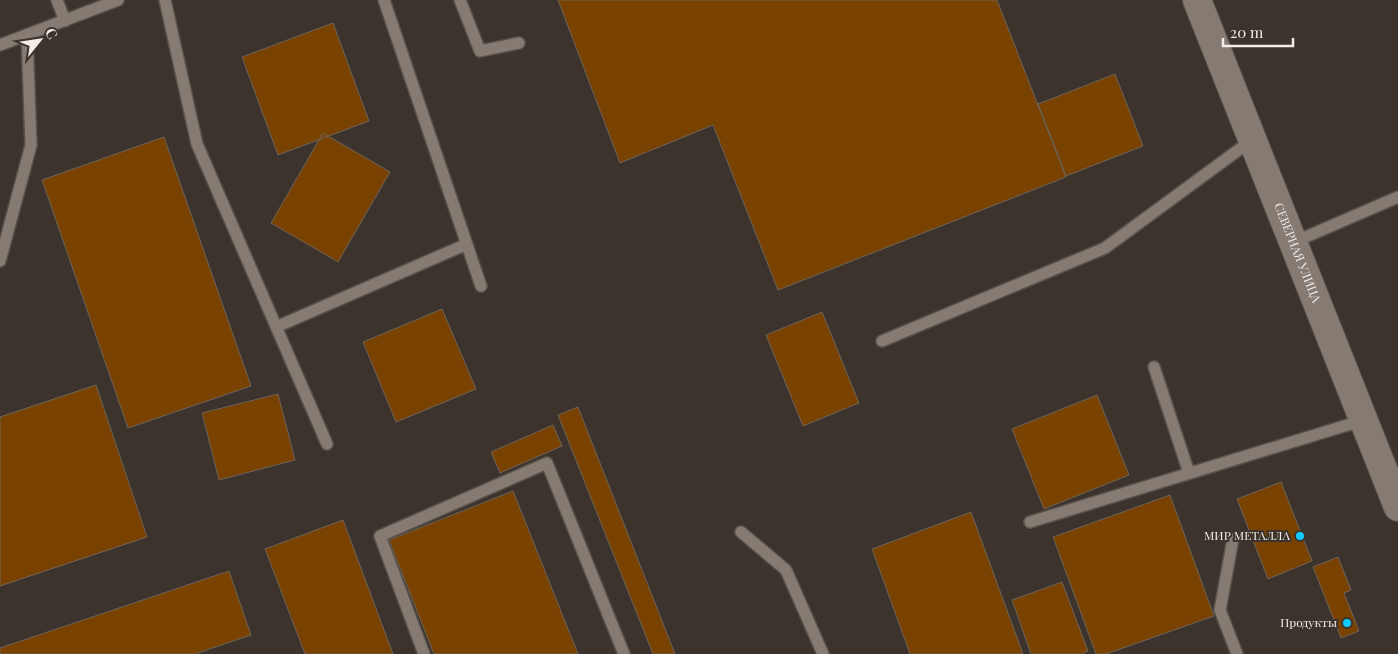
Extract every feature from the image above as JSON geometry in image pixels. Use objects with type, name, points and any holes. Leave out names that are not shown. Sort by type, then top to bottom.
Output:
[{"type":"main road","name":"СЕВЕРНАЯ УЛИЦА","points":[[1197,0],[1398,507]]},
{"type":"lane","points":[[57,0],[64,20]]},
{"type":"lane","points":[[0,45],[118,0]]},
{"type":"lane","points":[[165,0],[197,144],[327,444]]},
{"type":"lane","points":[[384,0],[482,286]]},
{"type":"lane","points":[[460,0],[480,52],[519,43]]},
{"type":"lane","points":[[0,261],[31,144],[27,35]]},
{"type":"lane","points":[[882,341],[1105,248],[1252,140]]},
{"type":"lane","points":[[1294,242],[1398,197]]},
{"type":"lane","points":[[276,327],[467,244]]},
{"type":"lane","points":[[1154,367],[1189,473]]},
{"type":"lane","points":[[1030,522],[1364,420]]},
{"type":"lane","points":[[424,654],[380,536],[547,463],[624,654]]},
{"type":"lane","points":[[741,532],[786,570],[823,654]]},
{"type":"lane","points":[[1234,539],[1220,610],[1238,654]]},
{"type":"building","points":[[558,0],[997,0],[1066,177],[778,290],[713,125],[620,163]]},
{"type":"building","points":[[333,23],[369,121],[278,155],[242,57]]},
{"type":"building","points":[[1115,74],[1143,146],[1066,176],[1038,104]]},
{"type":"building","points":[[323,133],[390,172],[338,262],[271,223]]},
{"type":"building","points":[[164,137],[251,386],[128,428],[42,180]]},
{"type":"building","points":[[442,309],[476,389],[396,422],[363,342]]},
{"type":"building","points":[[822,312],[859,403],[803,426],[766,335]]},
{"type":"building","points":[[96,385],[147,537],[0,586],[0,417]]},
{"type":"building","points":[[278,394],[295,460],[219,480],[202,413]]},
{"type":"building","points":[[1097,395],[1129,475],[1044,509],[1012,429]]},
{"type":"building","points":[[578,407],[675,654],[653,654],[558,415]]},
{"type":"building","points":[[553,425],[562,446],[500,473],[491,452]]},
{"type":"building","points":[[1281,482],[1312,561],[1268,579],[1237,499]]},
{"type":"building","points":[[513,491],[578,654],[434,654],[389,540]]},
{"type":"building","points":[[1170,495],[1214,616],[1106,654],[1096,654],[1053,537]]},
{"type":"building","points":[[971,512],[1023,654],[910,654],[872,549]]},
{"type":"building","points":[[343,520],[393,654],[305,654],[265,549]]},
{"type":"building","points":[[1338,557],[1351,590],[1344,593],[1359,631],[1341,638],[1313,567]]},
{"type":"building","points":[[229,571],[251,635],[195,654],[0,654],[0,648]]},
{"type":"building","points":[[1062,582],[1088,651],[1081,654],[1031,654],[1012,600]]},
{"type":"place","name":"МИР МЕТАЛЛА","points":[[1300,536]]},
{"type":"place","name":"Продукты","points":[[1347,623]]}]
